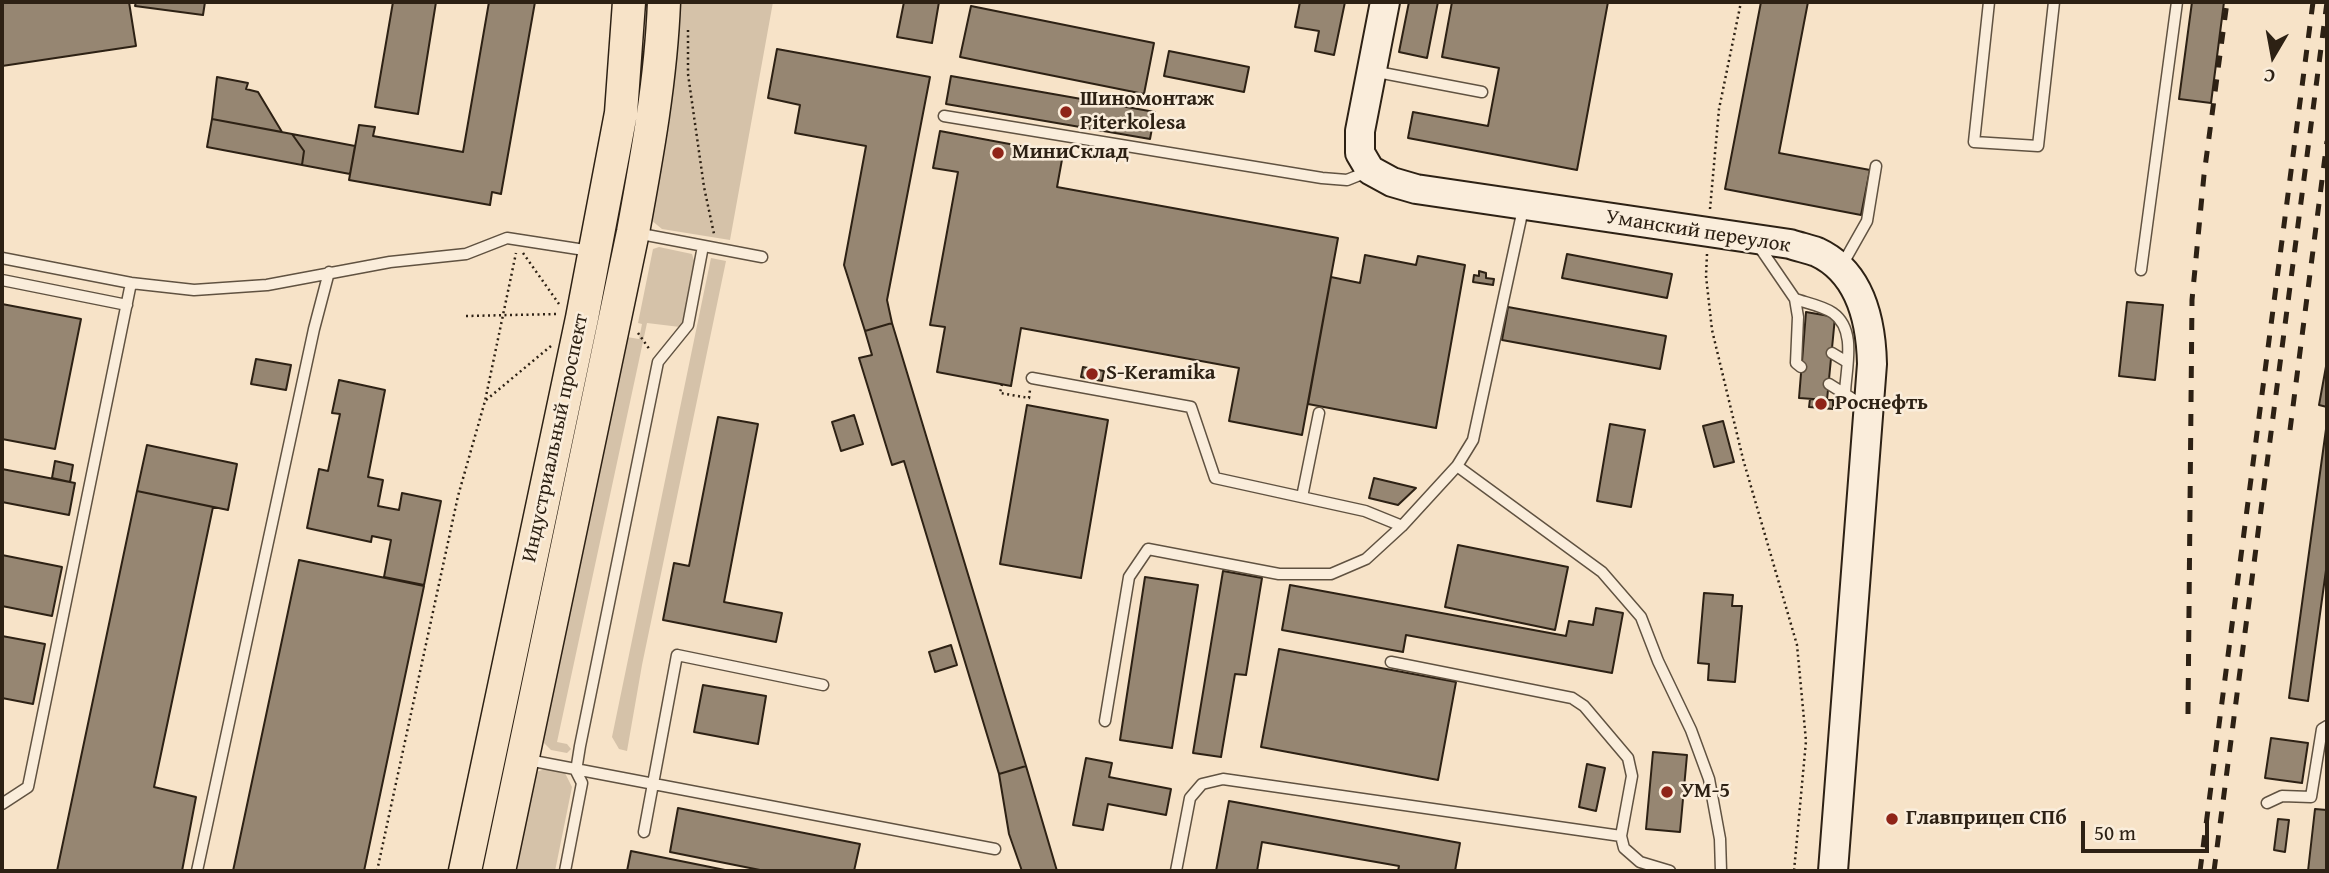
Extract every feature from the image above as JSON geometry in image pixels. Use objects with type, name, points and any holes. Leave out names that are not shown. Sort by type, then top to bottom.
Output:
[{"type":"main road","name":"Индустриальный проспект","points":[[465,871],[595,251],[621,113],[629,2]]},
{"type":"main road","name":"Индустриальный проспект","points":[[499,871],[633,232],[648,150],[659,68],[664,2]]},
{"type":"street","points":[[1370,170],[1360,153],[1360,131],[1385,2]]},
{"type":"street","name":"Уманский переулок","points":[[1370,170],[1392,182],[1416,189],[1790,244],[1817,253],[1840,268],[1855,287],[1871,335],[1869,410],[1833,871]]},
{"type":"lane","points":[[1989,2],[1974,142],[2038,146],[2054,2]]},
{"type":"lane","points":[[2141,270],[2177,2]]},
{"type":"lane","points":[[1371,71],[1482,92]]},
{"type":"lane","points":[[944,116],[1322,178],[1347,180],[1370,170]]},
{"type":"lane","points":[[1840,268],[1867,221],[1876,166]]},
{"type":"lane","points":[[1105,721],[1129,577],[1148,549],[1279,574],[1331,574],[1366,559],[1402,526],[1457,466],[1474,440],[1524,206]]},
{"type":"lane","points":[[633,232],[762,257]]},
{"type":"lane","points":[[2,258],[131,283],[194,290],[267,285],[390,262],[467,254],[507,238],[595,251]]},
{"type":"lane","points":[[1754,239],[1795,299],[1801,331],[1796,363],[1801,367]]},
{"type":"lane","points":[[565,871],[582,783],[576,771],[658,362],[688,325],[708,247]]},
{"type":"lane","points":[[197,871],[314,329],[329,272]]},
{"type":"lane","points":[[2,280],[127,304]]},
{"type":"lane","points":[[2,804],[28,788],[131,283]]},
{"type":"lane","points":[[1795,299],[1832,312],[1846,326],[1848,340],[1845,393]]},
{"type":"lane","points":[[1832,353],[1847,362]]},
{"type":"lane","points":[[1032,378],[1191,407],[1215,478],[1365,511],[1402,526]]},
{"type":"lane","points":[[1829,384],[1869,410]]},
{"type":"lane","points":[[1302,497],[1319,413]]},
{"type":"lane","points":[[1457,466],[1602,572],[1641,617],[1658,661],[1691,730],[1709,779],[1720,839],[1721,871]]},
{"type":"lane","points":[[644,832],[677,655],[823,685]]},
{"type":"lane","points":[[1391,662],[1572,698],[1584,706],[1628,758],[1632,776],[1621,836],[1624,848],[1640,862],[1670,871]]},
{"type":"lane","points":[[2267,803],[2282,796],[2311,797],[2322,729],[2327,726]]},
{"type":"lane","points":[[522,759],[995,849]]},
{"type":"lane","points":[[1176,871],[1191,798],[1202,784],[1223,779],[1621,836]]},
{"type":"path","points":[[1741,2],[1719,109],[1706,276],[1712,330],[1743,459],[1797,645],[1806,741],[1794,871]]},
{"type":"path","points":[[688,26],[688,74],[704,187],[714,224],[708,247]]},
{"type":"path","points":[[519,239],[524,257],[561,307]]},
{"type":"path","points":[[377,871],[458,496],[485,401],[519,239]]},
{"type":"path","points":[[466,316],[560,314]]},
{"type":"path","points":[[635,328],[658,362]]},
{"type":"path","points":[[485,401],[554,344]]},
{"type":"path","points":[[1002,384],[1000,393],[1028,398],[1032,378]]},
{"type":"shaded area","points":[[681,2],[773,2],[730,240],[662,229],[651,220],[669,125]]},
{"type":"shaded area","points":[[659,247],[692,254],[695,263],[680,327],[647,323],[557,742],[567,744],[571,749],[567,753],[551,750],[543,742],[627,337],[639,339],[642,324],[638,323],[653,249]]},
{"type":"shaded area","points":[[711,258],[726,261],[642,665],[627,751],[619,749],[612,737]]},
{"type":"shaded area","points":[[548,768],[565,773],[572,787],[555,871],[515,871],[536,772]]},
{"type":"building","points":[[2,2],[129,2],[136,46],[2,66]]},
{"type":"building","points":[[136,2],[205,2],[203,15],[135,6]]},
{"type":"building","points":[[393,2],[436,2],[418,114],[375,107]]},
{"type":"building","points":[[489,2],[535,2],[501,194],[492,192],[490,205],[349,180],[359,125],[375,127],[373,136],[463,152]]},
{"type":"building","points":[[904,2],[939,2],[932,43],[897,37]]},
{"type":"building","points":[[1300,2],[1345,2],[1334,55],[1315,51],[1319,31],[1295,27]]},
{"type":"building","points":[[1409,2],[1438,2],[1427,58],[1399,52]]},
{"type":"building","points":[[1452,2],[1608,2],[1577,170],[1408,138],[1413,112],[1488,126],[1499,68],[1442,57]]},
{"type":"building","points":[[1761,2],[1808,2],[1779,153],[1870,170],[1861,215],[1725,189]]},
{"type":"building","points":[[2192,2],[2224,2],[2211,103],[2179,99]]},
{"type":"building","points":[[971,6],[1154,43],[1144,94],[960,57]]},
{"type":"building","points":[[777,49],[930,77],[887,300],[892,323],[865,331],[844,265],[866,146],[795,133],[800,105],[768,98]]},
{"type":"building","points":[[1169,51],[1249,67],[1244,92],[1164,76]]},
{"type":"building","points":[[951,76],[1155,112],[1150,139],[946,104]]},
{"type":"building","points":[[217,77],[248,83],[246,89],[258,92],[282,132],[212,119]]},
{"type":"building","points":[[212,119],[292,134],[304,151],[302,165],[207,147]]},
{"type":"building","points":[[940,131],[1063,154],[1057,187],[1338,238],[1302,435],[1229,421],[1239,368],[1021,328],[1011,386],[937,372],[945,327],[930,325],[958,172],[933,168]]},
{"type":"building","points":[[292,134],[355,146],[350,174],[302,165],[304,151]]},
{"type":"building","points":[[1567,254],[1672,274],[1667,298],[1562,278]]},
{"type":"building","points":[[1365,255],[1416,265],[1418,256],[1465,265],[1436,428],[1308,404],[1331,277],[1360,283]]},
{"type":"building","points":[[1479,271],[1486,273],[1486,278],[1494,279],[1493,285],[1473,282],[1474,275],[1479,276]]},
{"type":"building","points":[[2127,302],[2163,305],[2155,380],[2119,376]]},
{"type":"building","points":[[2,304],[81,319],[55,449],[2,439]]},
{"type":"building","points":[[1508,307],[1666,336],[1660,369],[1502,340]]},
{"type":"building","points":[[1806,312],[1835,317],[1827,400],[1799,398]]},
{"type":"building","points":[[892,323],[1026,766],[999,774],[904,461],[892,465],[859,358],[872,355],[865,331]]},
{"type":"building","points":[[256,359],[291,365],[286,390],[251,384]]},
{"type":"building","points":[[2327,361],[2327,407],[2319,405]]},
{"type":"building","name":"S-Keramika","points":[[1083,367],[1104,371],[1102,381],[1081,377]]},
{"type":"building","points":[[339,380],[385,390],[368,477],[383,480],[378,506],[399,510],[402,493],[441,501],[424,585],[384,577],[391,540],[372,536],[371,542],[307,528],[319,469],[328,471],[340,414],[332,413]]},
{"type":"building","name":"Роснефть","points":[[1810,399],[1833,400],[1833,409],[1809,407]]},
{"type":"building","points":[[1027,405],[1108,420],[1081,578],[1000,564]]},
{"type":"building","points":[[854,415],[863,444],[841,451],[832,422]]},
{"type":"building","points":[[718,417],[758,424],[724,602],[782,613],[776,642],[663,620],[674,563],[689,566]]},
{"type":"building","points":[[1723,421],[1734,462],[1714,467],[1703,426]]},
{"type":"building","points":[[2327,422],[2327,563],[2308,701],[2289,698]]},
{"type":"building","points":[[1610,424],[1645,430],[1631,507],[1597,501]]},
{"type":"building","points":[[147,445],[237,464],[228,510],[137,491]]},
{"type":"building","points":[[55,461],[73,465],[70,482],[52,478]]},
{"type":"building","points":[[2,469],[75,483],[69,515],[2,502]]},
{"type":"building","points":[[1374,478],[1416,488],[1398,505],[1369,498]]},
{"type":"building","points":[[137,491],[213,507],[154,787],[196,797],[182,871],[57,871]]},
{"type":"building","points":[[1458,545],[1568,567],[1555,630],[1445,607]]},
{"type":"building","points":[[2,555],[62,567],[52,616],[2,606]]},
{"type":"building","points":[[299,560],[424,586],[364,871],[233,871]]},
{"type":"building","points":[[1223,571],[1262,578],[1246,675],[1235,674],[1221,757],[1193,753]]},
{"type":"building","points":[[1145,577],[1198,585],[1172,748],[1120,740]]},
{"type":"building","points":[[1290,585],[1566,636],[1569,621],[1593,625],[1596,608],[1623,613],[1612,673],[1406,635],[1403,652],[1282,630]]},
{"type":"building","points":[[1704,593],[1733,595],[1732,606],[1742,606],[1735,682],[1708,680],[1709,664],[1698,663]]},
{"type":"building","points":[[2,636],[45,644],[33,704],[2,698]]},
{"type":"building","points":[[951,645],[957,665],[935,672],[929,652]]},
{"type":"building","points":[[1279,649],[1456,682],[1438,780],[1261,747]]},
{"type":"building","points":[[703,685],[766,696],[758,744],[694,732]]},
{"type":"building","points":[[2271,738],[2308,743],[2302,783],[2265,778]]},
{"type":"building","name":"УМ-5","points":[[1653,752],[1687,755],[1680,832],[1646,829]]},
{"type":"building","points":[[1086,758],[1112,763],[1109,777],[1171,789],[1166,815],[1108,804],[1103,830],[1073,825]]},
{"type":"building","points":[[1587,764],[1605,768],[1596,811],[1579,807]]},
{"type":"building","points":[[1026,766],[1057,871],[1022,871],[1009,834],[999,774]]},
{"type":"building","points":[[1229,801],[1460,843],[1455,871],[1398,871],[1399,866],[1262,842],[1257,871],[1216,871]]},
{"type":"building","points":[[678,808],[860,844],[854,871],[765,871],[670,852]]},
{"type":"building","points":[[2315,809],[2327,810],[2327,871],[2308,871]]},
{"type":"building","points":[[2278,819],[2289,820],[2285,852],[2274,850]]},
{"type":"building","points":[[631,851],[730,871],[627,871]]},
{"type":"railway","points":[[2188,714],[2192,300],[2204,175],[2227,2]]},
{"type":"railway","points":[[2200,871],[2313,2]]},
{"type":"railway","points":[[2214,871],[2327,2]]},
{"type":"railway","points":[[2290,430],[2327,141]]},
{"type":"place","name":"Шиномонтаж Piterkolesa","points":[[1066,112]]},
{"type":"place","name":"МиниСклад","points":[[998,153]]},
{"type":"place","name":"S-Keramika","points":[[1092,374]]},
{"type":"place","name":"Роснефть","points":[[1821,404]]},
{"type":"place","name":"УМ-5","points":[[1667,792]]},
{"type":"place","name":"Главприцеп СПб","points":[[1892,819]]}]
